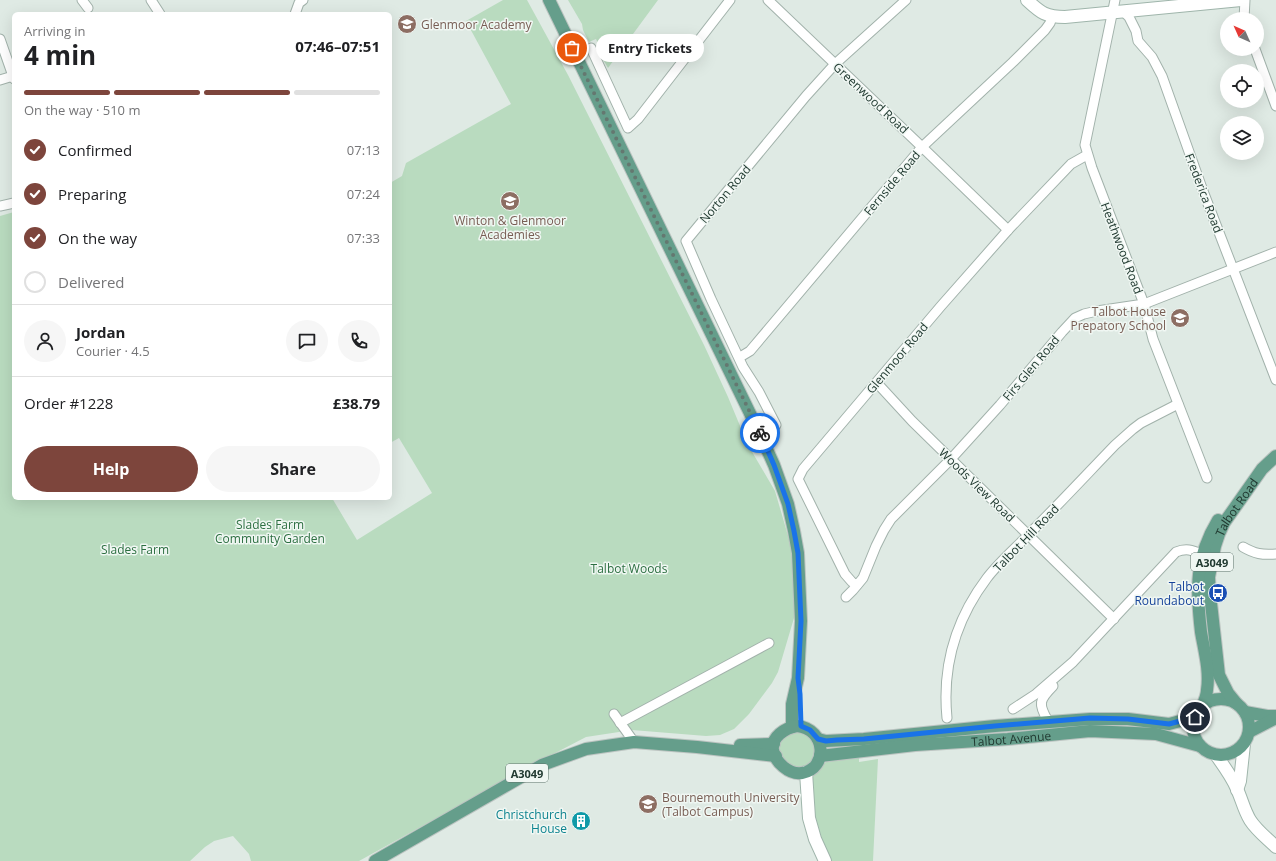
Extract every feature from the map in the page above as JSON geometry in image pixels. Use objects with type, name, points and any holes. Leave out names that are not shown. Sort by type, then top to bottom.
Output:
[{"type":"main road","points":[[548,0],[759,432],[774,465],[788,504],[798,553],[801,621],[798,678],[800,694],[797,727]]},
{"type":"main road","name":"Talbot Road","points":[[1241,708],[1228,693],[1219,675],[1209,577],[1215,546],[1224,523],[1262,469],[1276,456]]},
{"type":"main road","name":"A3049","points":[[1199,712],[1207,690],[1208,680],[1199,603],[1198,578],[1202,554],[1213,527],[1224,508],[1262,469]]},
{"type":"main road","points":[[1241,708],[1249,722],[1249,732],[1244,744],[1238,750],[1232,754],[1216,755],[1207,752],[1200,746],[1194,734],[1194,726],[1199,712],[1212,701],[1230,701],[1241,708],[1267,716],[1276,717]]},
{"type":"main road","name":"Talbot Avenue","points":[[818,739],[826,741],[864,739],[1048,721],[1109,718],[1169,724],[1199,712]]},
{"type":"main road","points":[[1249,732],[1276,717]]},
{"type":"main road","points":[[797,727],[810,730],[818,739],[821,748],[818,762],[813,768],[801,773],[785,769],[781,765],[775,750],[776,738],[781,733],[797,727]]},
{"type":"main road","name":"Talbot Avenue","points":[[820,756],[915,745],[1090,731],[1156,734],[1200,746]]},
{"type":"main road","name":"A3049","points":[[375,861],[542,765],[586,749],[634,742],[697,747],[775,750]]},
{"type":"street","points":[[82,0],[88,8]]},
{"type":"street","points":[[151,0],[159,12]]},
{"type":"street","points":[[295,12],[299,3],[303,0]]},
{"type":"street","points":[[591,48],[628,128],[638,119],[730,0]]},
{"type":"street","name":"Greenwood Road","points":[[768,0],[1008,230]]},
{"type":"street","name":"Norton Road","points":[[776,425],[744,367],[711,299],[686,241],[806,96],[835,64],[906,0]]},
{"type":"street","points":[[1027,0],[1044,14],[1052,17],[1241,0]]},
{"type":"street","name":"Heathwood Road","points":[[1116,0],[1118,12],[1086,135],[1085,145],[1087,155],[1144,304],[1154,339],[1207,478]]},
{"type":"street","points":[[1244,12],[1245,0]]},
{"type":"street","name":"Frederica Road","points":[[1118,12],[1129,17],[1136,31],[1138,41],[1152,57],[1162,76],[1203,191],[1276,380]]},
{"type":"street","name":"Fernside Road","points":[[740,357],[750,350],[922,147],[1045,30],[1052,17]]},
{"type":"street","points":[[0,39],[12,75]]},
{"type":"street","points":[[1258,56],[1276,106]]},
{"type":"street","points":[[0,80],[12,78]]},
{"type":"street","name":"Glenmoor Road","points":[[857,584],[852,582],[846,574],[798,479],[803,469],[956,288],[1008,230],[1071,164],[1087,155]]},
{"type":"street","points":[[0,206],[12,203]]},
{"type":"street","name":"Firs Glen Road","points":[[846,597],[863,578],[876,546],[891,519],[951,459],[1075,318],[1097,311],[1144,304],[1276,252]]},
{"type":"street","name":"Woods View Road","points":[[876,383],[912,421],[1114,619]]},
{"type":"street","name":"Talbot Hill Road","points":[[947,718],[945,698],[946,678],[952,646],[958,626],[966,608],[987,578],[1133,428],[1152,416],[1178,404]]},
{"type":"street","points":[[1243,547],[1253,553],[1262,555],[1276,554]]},
{"type":"street","points":[[1013,709],[1036,694],[1073,662],[1176,552],[1190,549],[1202,554]]},
{"type":"street","points":[[620,723],[769,643]]},
{"type":"street","points":[[1048,721],[1040,704],[1042,699],[1062,677],[1073,662]]},
{"type":"street","points":[[614,714],[634,742]]},
{"type":"street","points":[[1238,790],[1244,744]]},
{"type":"street","points":[[1216,755],[1238,790],[1244,810],[1251,822],[1257,830],[1276,846]]},
{"type":"street","points":[[801,773],[808,797],[809,818],[815,839],[825,861]]},
{"type":"green space","name":"Talbot Woods","points":[[503,0],[527,0],[568,75],[704,345],[748,445],[775,491],[791,546],[794,579],[794,618],[778,672],[772,683],[749,714],[734,729],[720,735],[706,736],[632,730],[586,737],[359,861],[251,861],[249,854],[233,836],[214,841],[190,861],[0,861],[0,216],[12,213],[12,500],[333,500],[357,540],[432,493],[399,438],[392,442],[392,182],[402,176],[406,163],[511,104],[466,21]]},
{"type":"green space","points":[[568,0],[658,0],[608,68],[597,49],[599,45],[596,39],[589,42],[583,30],[582,24]]},
{"type":"green space","points":[[784,730],[810,730],[818,762],[790,771],[774,744]]},
{"type":"green space","points":[[859,756],[859,762],[878,759],[873,861],[825,861],[813,810],[813,775],[830,759]]},
{"type":"way so far","points":[[572,48],[760,433]]},
{"type":"place","name":"Glenmoor Academy","points":[[407,24]]},
{"type":"place","name":"Entry Tickets","points":[[572,48]]},
{"type":"place","name":"Winton & Glenmoor Academies","points":[[510,201]]},
{"type":"place","name":"Talbot House Prepatory School","points":[[1180,318]]},
{"type":"place","name":"Talbot Roundabout","points":[[1218,593]]},
{"type":"place","name":"Bournemouth University (Talbot Campus)","points":[[648,804]]},
{"type":"place","name":"Christchurch House","points":[[581,821]]},
{"type":"route","points":[[760,433],[774,465],[788,504],[794,531],[798,553],[801,621],[798,678],[801,726],[810,730],[818,739],[826,741],[864,739],[1090,718],[1128,719],[1169,724],[1195,717]]},
{"type":"park label","name":"Slades Farm Community Garden","points":[[270,531]]},
{"type":"park label","name":"Slades Farm","points":[[135,549]]}]
